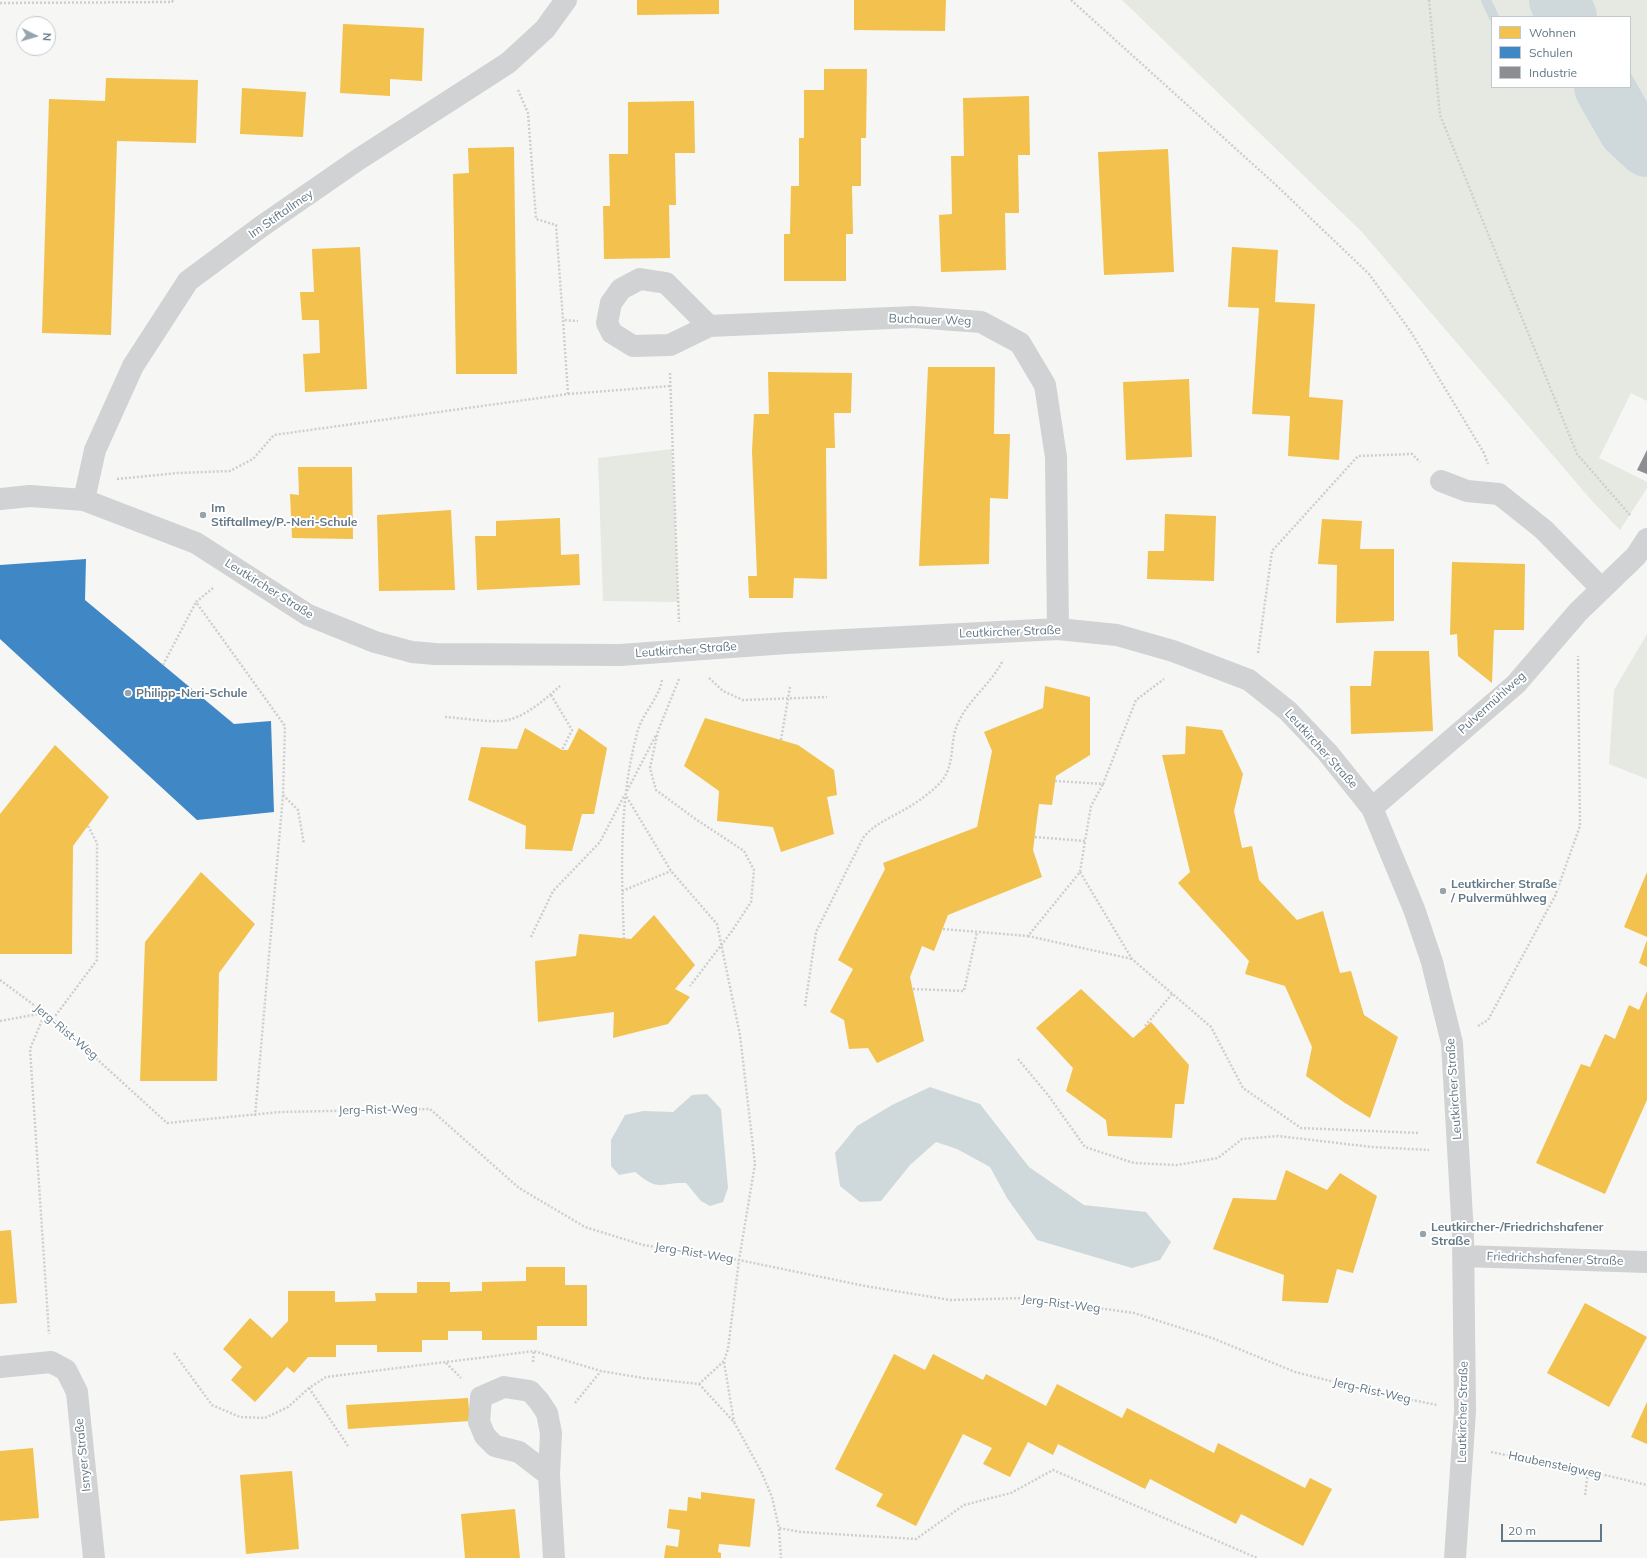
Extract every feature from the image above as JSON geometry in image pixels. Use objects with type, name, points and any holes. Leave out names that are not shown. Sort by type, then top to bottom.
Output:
[{"type":"street","name":"Im Stiftallmey","points":[[86,491],[95,450],[133,366],[188,281],[262,226],[359,159],[508,63],[545,29],[566,0]]},
{"type":"street","points":[[607,323],[611,303],[621,290],[640,279],[666,283],[709,326]]},
{"type":"street","name":"Buchauer Weg","points":[[607,323],[612,333],[634,346],[670,345],[709,326],[914,317],[981,322],[1020,343],[1045,385],[1056,457],[1058,629]]},
{"type":"street","points":[[1441,481],[1468,491],[1499,494],[1543,529],[1601,588]]},
{"type":"street","name":"Leutkircher Straße","points":[[0,499],[86,491],[196,543],[308,615],[382,644],[412,652],[435,654],[579,656],[1058,629],[1117,635],[1173,651],[1249,680],[1288,711],[1327,752],[1372,808],[1414,909],[1432,962],[1452,1043],[1463,1256],[1465,1411],[1455,1558]]},
{"type":"street","name":"Pulvermühlweg","points":[[1372,808],[1516,684],[1578,612],[1601,588],[1636,556],[1647,539]]},
{"type":"street","name":"Friedrichshafener Straße","points":[[1463,1256],[1647,1262]]},
{"type":"street","points":[[0,1367],[51,1362]]},
{"type":"street","name":"Isnyer Straße","points":[[51,1362],[66,1370],[77,1392],[94,1558]]},
{"type":"street","points":[[549,1475],[519,1452],[494,1446],[485,1436],[479,1422],[481,1397],[504,1386],[530,1391],[547,1413],[551,1433],[549,1475],[554,1558]]},
{"type":"path","points":[[0,3],[82,1],[172,2],[173,0]]},
{"type":"path","points":[[1071,0],[1271,181],[1368,274],[1411,332],[1484,453],[1499,494]]},
{"type":"path","points":[[1429,0],[1440,115],[1577,454],[1632,518]]},
{"type":"path","points":[[508,63],[528,113],[536,219],[556,225],[568,394]]},
{"type":"path","points":[[563,320],[607,323]]},
{"type":"path","points":[[86,491],[178,472],[230,471],[253,459],[274,436],[568,394],[670,386]]},
{"type":"path","points":[[624,939],[622,891],[625,794],[639,729],[662,682],[671,651],[670,401]]},
{"type":"path","points":[[1249,680],[1259,648],[1272,551],[1358,456],[1412,454],[1441,481]]},
{"type":"path","points":[[163,665],[196,602],[237,569]]},
{"type":"path","points":[[196,602],[286,726],[283,795],[255,1116]]},
{"type":"path","points":[[1452,1043],[1488,1020],[1555,896],[1580,826],[1578,612]]},
{"type":"path","points":[[671,651],[724,691],[743,700],[827,697]]},
{"type":"path","points":[[531,937],[553,891],[600,842],[658,731],[680,675],[671,651]]},
{"type":"path","points":[[445,717],[502,721],[530,710],[551,695],[564,681],[579,656]]},
{"type":"path","points":[[805,1006],[816,932],[863,838],[869,830],[904,810],[938,785],[946,776],[958,722],[975,697],[998,672]]},
{"type":"path","points":[[1028,936],[1080,872],[1091,806],[1103,784],[1136,700],[1168,676]]},
{"type":"path","points":[[781,740],[790,687]]},
{"type":"path","points":[[551,695],[572,730],[562,750]]},
{"type":"path","points":[[658,731],[650,768],[656,790],[694,818],[744,851],[754,870],[750,902],[690,986]]},
{"type":"path","points":[[1055,781],[1103,784]]},
{"type":"path","points":[[625,794],[671,871],[717,924],[740,1035],[755,1164],[739,1260],[728,1349],[724,1361],[734,1422]]},
{"type":"path","points":[[283,795],[298,810],[304,844]]},
{"type":"path","points":[[53,1019],[96,960],[97,843],[88,826]]},
{"type":"path","points":[[1035,837],[1085,841]]},
{"type":"path","points":[[622,891],[671,871]]},
{"type":"path","points":[[1080,872],[1132,959],[1211,1027],[1243,1088],[1301,1128],[1419,1133]]},
{"type":"path","points":[[943,928],[1028,936],[1132,959]]},
{"type":"path","points":[[913,989],[964,991],[977,932]]},
{"type":"path","name":"Jerg-Rist-Weg","points":[[0,980],[53,1019],[166,1123],[255,1116],[280,1112],[430,1108],[519,1188],[585,1227],[643,1245],[739,1260],[865,1286],[950,1300],[1026,1298],[1134,1313],[1212,1338],[1296,1372],[1378,1393],[1465,1411]]},
{"type":"path","points":[[1145,1026],[1172,994]]},
{"type":"path","points":[[0,1021],[45,1013]]},
{"type":"path","points":[[45,1013],[30,1049],[51,1362]]},
{"type":"path","points":[[1018,1059],[1048,1095],[1085,1146],[1134,1162],[1177,1165],[1218,1158],[1242,1139],[1278,1136],[1372,1147],[1458,1151]]},
{"type":"path","points":[[174,1353],[212,1405],[240,1417],[265,1418],[288,1407],[309,1388],[326,1377],[534,1351],[601,1371],[643,1378],[699,1384],[734,1422],[767,1484],[772,1497],[779,1528],[781,1558]]},
{"type":"path","points":[[699,1384],[724,1361]]},
{"type":"path","points":[[551,1433],[601,1371]]},
{"type":"path","points":[[309,1388],[348,1446]]},
{"type":"path","name":"Haubensteigweg","points":[[1463,1446],[1588,1471],[1647,1486]]},
{"type":"path","points":[[779,1528],[800,1532],[916,1539],[964,1505],[1011,1493],[1053,1470],[1257,1558]]},
{"type":"path","points":[[1585,1495],[1588,1471]]},
{"type":"shaded area","points":[[1122,0],[1647,0],[1647,401],[1631,393],[1599,458],[1647,482],[1647,488],[1620,530],[1592,501],[1362,232]]},
{"type":"shaded area","points":[[672,449],[678,602],[603,601],[598,458]]},
{"type":"shaded area","points":[[1647,634],[1647,779],[1609,764],[1614,690]]},
{"type":"shaded area","points":[[930,1087],[980,1104],[1029,1167],[1084,1205],[1146,1212],[1171,1242],[1160,1260],[1132,1268],[1037,1240],[1007,1198],[990,1167],[957,1149],[936,1142],[910,1165],[881,1201],[860,1202],[840,1186],[835,1153],[857,1126],[892,1105]]},
{"type":"shaded area","points":[[707,1094],[721,1109],[728,1188],[723,1202],[710,1206],[701,1201],[686,1183],[655,1184],[635,1172],[619,1175],[611,1166],[611,1140],[625,1115],[643,1111],[673,1112],[692,1095]]},
{"type":"building: Wohnen","points":[[637,0],[719,0],[719,14],[637,15]]},
{"type":"building: Wohnen","points":[[854,0],[946,0],[945,31],[854,30]]},
{"type":"building: Wohnen","points":[[343,24],[424,28],[422,81],[390,79],[390,96],[340,93]]},
{"type":"building: Wohnen","points":[[824,69],[867,69],[866,138],[861,138],[861,186],[852,186],[853,234],[846,234],[846,281],[784,281],[784,234],[790,234],[791,186],[799,186],[799,138],[804,138],[804,90],[824,90]]},
{"type":"building: Wohnen","points":[[106,78],[198,80],[196,143],[117,141],[111,335],[42,333],[49,99],[105,101]]},
{"type":"building: Wohnen","points":[[242,88],[306,92],[303,137],[240,134]]},
{"type":"building: Wohnen","points":[[1029,96],[1030,155],[1018,155],[1019,213],[1005,213],[1006,270],[941,272],[939,215],[952,214],[951,156],[964,156],[963,98]]},
{"type":"building: Wohnen","points":[[694,101],[695,153],[675,153],[676,205],[669,205],[670,258],[604,259],[603,206],[610,206],[609,154],[628,154],[628,102]]},
{"type":"building: Wohnen","points":[[514,147],[517,374],[456,374],[453,174],[469,173],[468,148]]},
{"type":"building: Wohnen","points":[[1168,149],[1174,272],[1104,275],[1098,152]]},
{"type":"building: Wohnen","points":[[360,247],[367,389],[305,392],[303,354],[320,353],[319,320],[302,320],[300,292],[314,292],[312,249]]},
{"type":"building: Wohnen","points":[[1232,247],[1278,250],[1275,302],[1315,304],[1309,397],[1343,400],[1339,460],[1288,456],[1290,416],[1252,414],[1259,308],[1228,307]]},
{"type":"building: Wohnen","points":[[928,367],[995,367],[994,434],[1010,434],[1008,499],[990,498],[989,564],[919,566]]},
{"type":"building: Wohnen","points":[[768,372],[852,373],[851,413],[834,413],[835,448],[826,448],[827,579],[794,578],[793,598],[749,598],[748,576],[757,576],[752,451],[754,414],[769,414]]},
{"type":"building: Wohnen","points":[[1189,379],[1192,457],[1126,460],[1123,382]]},
{"type":"building: Wohnen","points":[[298,467],[352,467],[353,539],[292,538],[290,494],[299,495]]},
{"type":"building: Wohnen","points":[[451,510],[455,590],[379,591],[377,515]]},
{"type":"building: Wohnen","points":[[1165,514],[1216,516],[1214,581],[1147,579],[1148,551],[1164,551]]},
{"type":"building: Wohnen","points":[[560,518],[561,555],[579,554],[580,585],[477,590],[475,536],[496,536],[496,521]]},
{"type":"building: Wohnen","points":[[1322,519],[1362,521],[1360,549],[1394,549],[1394,621],[1336,623],[1337,565],[1318,564]]},
{"type":"building: Wohnen","points":[[1452,562],[1525,564],[1524,630],[1494,630],[1492,683],[1458,656],[1457,634],[1450,635]]},
{"type":"building: Wohnen","points":[[1374,651],[1429,651],[1433,731],[1351,734],[1350,686],[1371,686]]},
{"type":"building: Wohnen","points":[[1045,686],[1090,697],[1090,755],[1056,776],[1052,805],[1039,804],[1033,850],[1042,877],[948,915],[934,951],[922,946],[910,977],[924,1041],[877,1063],[868,1048],[849,1049],[844,1020],[830,1012],[853,969],[838,960],[885,869],[883,863],[977,827],[992,751],[984,732],[1043,708]]},
{"type":"building: Wohnen","points":[[705,718],[798,745],[834,770],[837,795],[827,797],[834,834],[781,852],[773,827],[717,821],[719,791],[684,766]]},
{"type":"building: Wohnen","points":[[1186,726],[1222,730],[1243,774],[1234,811],[1242,848],[1252,846],[1259,880],[1297,920],[1323,911],[1340,973],[1351,971],[1364,1015],[1398,1037],[1370,1118],[1306,1076],[1312,1047],[1285,986],[1245,974],[1249,961],[1178,883],[1190,872],[1162,755],[1185,754]]},
{"type":"building: Wohnen","points":[[525,728],[562,750],[568,750],[579,728],[607,748],[594,814],[582,814],[572,851],[525,849],[526,826],[468,800],[481,747],[517,749]]},
{"type":"building: Wohnen","points":[[55,745],[109,797],[73,846],[72,954],[0,954],[0,814]]},
{"type":"building: Wohnen","points":[[201,872],[255,924],[219,973],[217,1081],[140,1081],[145,942]]},
{"type":"building: Wohnen","points":[[1647,872],[1647,937],[1624,927]]},
{"type":"building: Wohnen","points":[[654,915],[695,965],[675,989],[690,997],[668,1024],[613,1038],[614,1012],[538,1022],[535,961],[576,956],[579,934],[631,939]]},
{"type":"building: Wohnen","points":[[1647,940],[1647,967],[1639,963]]},
{"type":"building: Wohnen","points":[[1081,989],[1133,1038],[1151,1022],[1189,1065],[1184,1104],[1175,1104],[1172,1138],[1108,1136],[1106,1120],[1066,1091],[1073,1068],[1036,1028]]},
{"type":"building: Wohnen","points":[[1647,991],[1647,1100],[1605,1194],[1536,1163],[1581,1064],[1590,1067],[1605,1034],[1615,1039],[1629,1005],[1639,1010]]},
{"type":"building: Wohnen","points":[[1286,1170],[1327,1190],[1340,1173],[1377,1196],[1353,1273],[1337,1269],[1328,1303],[1282,1301],[1284,1275],[1213,1249],[1233,1198],[1276,1200]]},
{"type":"building: Wohnen","points":[[11,1230],[17,1303],[0,1304],[0,1231]]},
{"type":"building: Wohnen","points":[[526,1267],[565,1267],[565,1285],[587,1285],[587,1326],[537,1326],[537,1340],[482,1340],[482,1331],[448,1331],[448,1340],[422,1340],[422,1352],[377,1352],[377,1345],[336,1345],[336,1357],[308,1357],[294,1373],[287,1367],[255,1402],[231,1380],[242,1367],[223,1349],[250,1318],[272,1338],[288,1321],[288,1291],[335,1291],[335,1302],[376,1301],[375,1293],[417,1293],[417,1282],[450,1282],[450,1292],[482,1291],[482,1282],[526,1281]]},
{"type":"building: Wohnen","points":[[1585,1303],[1647,1337],[1609,1407],[1547,1373]]},
{"type":"building: Wohnen","points":[[894,1354],[925,1370],[933,1354],[983,1380],[986,1374],[1046,1406],[1057,1384],[1122,1418],[1127,1408],[1214,1453],[1218,1443],[1305,1488],[1310,1478],[1332,1489],[1303,1546],[1241,1514],[1236,1524],[1150,1479],[1145,1489],[1058,1444],[1053,1455],[1028,1442],[1010,1477],[983,1464],[992,1448],[963,1434],[916,1526],[876,1506],[883,1494],[835,1469]]},
{"type":"building: Wohnen","points":[[468,1398],[470,1421],[348,1429],[346,1405]]},
{"type":"building: Wohnen","points":[[1647,1402],[1647,1444],[1631,1437]]},
{"type":"building: Wohnen","points":[[33,1448],[39,1518],[0,1521],[0,1451]]},
{"type":"building: Wohnen","points":[[292,1471],[299,1549],[246,1554],[240,1475]]},
{"type":"building: Wohnen","points":[[701,1492],[755,1499],[750,1547],[719,1544],[718,1552],[721,1553],[721,1558],[664,1558],[666,1545],[678,1547],[680,1530],[667,1528],[669,1509],[687,1511],[688,1497],[701,1499]]},
{"type":"building: Wohnen","points":[[515,1509],[520,1558],[465,1558],[461,1514]]},
{"type":"building: Schulen","name":"Philipp-Neri-Schule","points":[[86,559],[85,600],[234,724],[271,721],[274,812],[197,820],[0,639],[0,565]]},
{"type":"building: Industrie","points":[[1647,450],[1647,474],[1637,470]]},
{"type":"waterway","points":[[1486,0],[1494,16]]},
{"type":"waterway","points":[[1559,0],[1567,16]]},
{"type":"waterway","points":[[1605,88],[1628,129],[1647,147]]},
{"type":"place","name":"Im Stiftallmey/P.-Neri-Schule","points":[[203,515]]},
{"type":"place","name":"Philipp-Neri-Schule","points":[[128,693]]},
{"type":"place","name":"Leutkircher Straße / Pulvermühlweg","points":[[1443,891]]},
{"type":"place","name":"Leutkircher-/Friedrichshafener Straße","points":[[1423,1234]]}]
